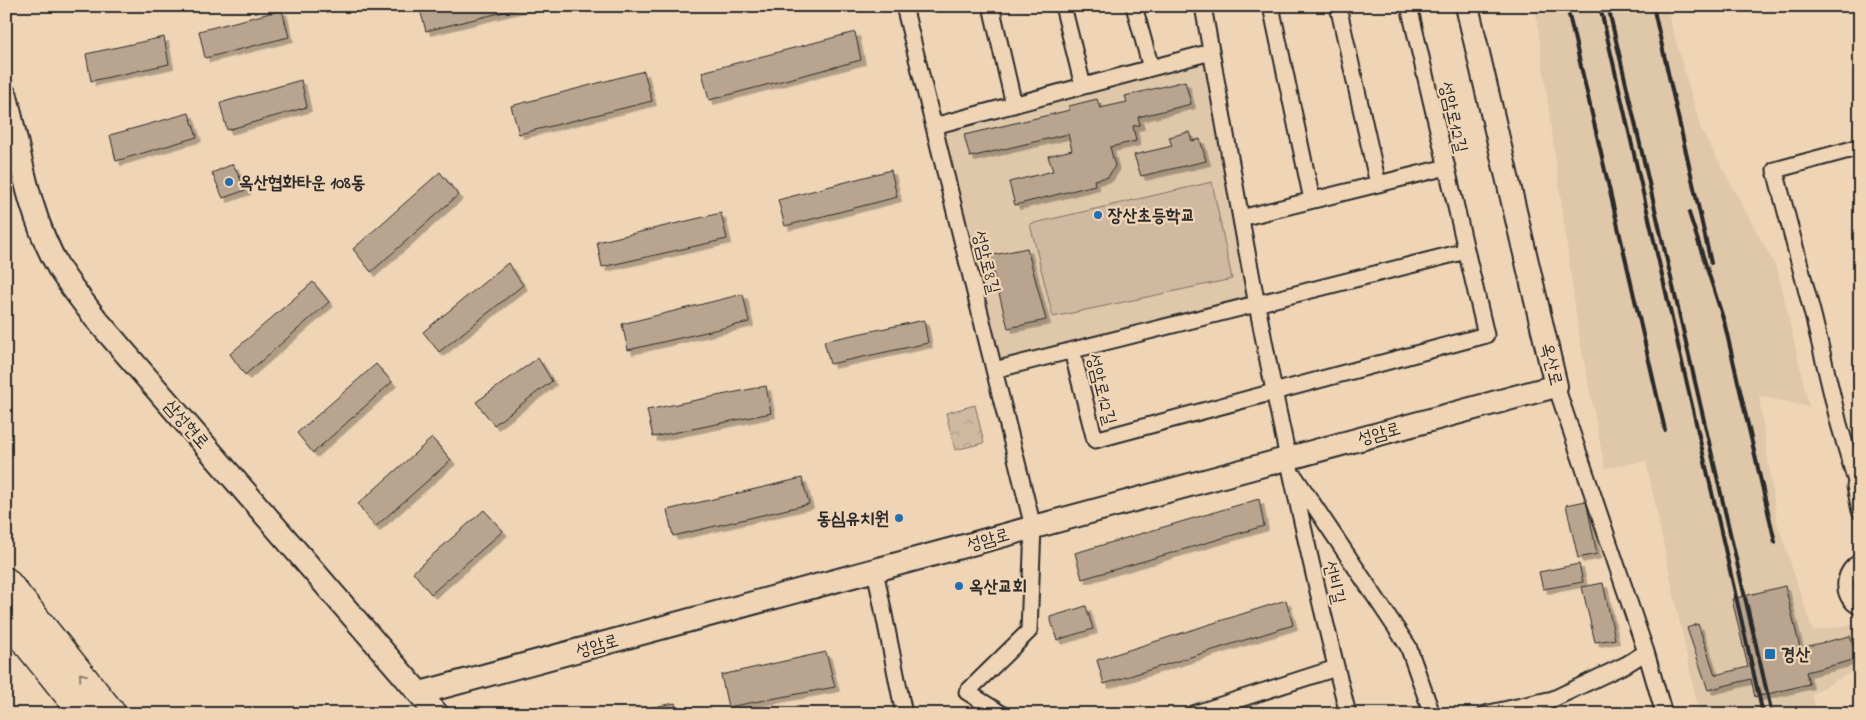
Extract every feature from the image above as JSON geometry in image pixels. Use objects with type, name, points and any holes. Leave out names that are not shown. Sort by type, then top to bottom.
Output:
[{"type":"highway","points":[[6,582],[112,714]]},
{"type":"highway","points":[[6,617],[84,714]]},
{"type":"street","name":"성암로8길","points":[[904,6],[1033,527],[1029,632],[968,692],[1002,714]]},
{"type":"street","points":[[991,6],[1014,105]]},
{"type":"street","points":[[1063,6],[1084,86]]},
{"type":"street","points":[[1134,6],[1150,68]]},
{"type":"street","points":[[1203,6],[1257,304],[1289,464],[1408,646],[1432,714]]},
{"type":"street","points":[[1271,6],[1312,200]]},
{"type":"street","points":[[1338,6],[1378,184]]},
{"type":"street","name":"성암로12길","points":[[1241,218],[1446,167],[1409,6]]},
{"type":"street","name":"옥산로","points":[[1467,6],[1556,386],[1646,652],[1664,714]]},
{"type":"street","points":[[934,126],[1211,52]]},
{"type":"street","name":"삼성현로","points":[[6,96],[33,204],[60,270],[96,319],[437,714]]},
{"type":"street","points":[[1860,147],[1775,170],[1814,319],[1860,510]]},
{"type":"street","points":[[1446,167],[1466,251]]},
{"type":"street","name":"성암로12길","points":[[1466,251],[1486,335],[1095,440],[1072,351],[1257,304],[1466,251]]},
{"type":"street","points":[[994,370],[1072,351]]},
{"type":"street","name":"성암로","points":[[420,693],[1033,527],[1289,464],[1556,386]]},
{"type":"street","name":"선비길","points":[[1289,464],[1348,714]]},
{"type":"street","points":[[1854,480],[1860,495]]},
{"type":"street","points":[[1860,562],[1850,569],[1845,584],[1846,592],[1850,599],[1860,607]]},
{"type":"street","points":[[874,570],[904,714]]},
{"type":"street","points":[[1485,714],[1553,699],[1626,664],[1646,652]]},
{"type":"street","points":[[1193,714],[1336,668]]},
{"type":"shaded area","points":[[1535,6],[1666,6],[1701,129],[1778,271],[1809,407],[1759,396],[1777,522],[1813,631],[1855,624],[1860,642],[1860,667],[1812,694],[1817,714],[1699,714],[1646,461],[1605,468],[1579,336]]},
{"type":"shaded area","name":"장산초등학교","points":[[1211,52],[1257,304],[994,370],[934,126]]},
{"type":"green space","points":[[1212,182],[1232,279],[1053,317],[1030,224]]},
{"type":"green space","points":[[975,405],[984,443],[955,450],[946,413]]},
{"type":"building","points":[[419,6],[528,6],[426,31]]},
{"type":"building","points":[[282,10],[289,37],[205,58],[199,31]]},
{"type":"building","points":[[855,32],[861,60],[709,100],[702,72]]},
{"type":"building","points":[[164,37],[169,64],[91,81],[86,54]]},
{"type":"building","points":[[644,71],[652,101],[519,134],[511,106]]},
{"type":"building","points":[[301,80],[307,107],[227,130],[220,103]]},
{"type":"building","points":[[1185,81],[1191,104],[1138,117],[1140,125],[1133,126],[1136,141],[1110,147],[1115,166],[1108,177],[1094,180],[1095,185],[1015,205],[1009,182],[1053,171],[1048,156],[1072,150],[1068,134],[970,157],[964,135],[1070,110],[1069,106],[1097,99],[1100,108],[1127,102],[1125,96]]},
{"type":"building","points":[[189,113],[197,137],[116,161],[110,135]]},
{"type":"building","points":[[1189,132],[1192,141],[1200,139],[1206,161],[1141,176],[1134,155],[1172,146],[1169,137]]},
{"type":"building","name":"옥산협화타운 108동","points":[[233,164],[246,190],[223,198],[212,173]]},
{"type":"building","points":[[891,170],[897,197],[785,226],[778,200]]},
{"type":"building","points":[[440,172],[458,195],[371,272],[353,249]]},
{"type":"building","points":[[721,213],[727,239],[602,267],[597,242]]},
{"type":"building","points":[[1027,248],[1046,320],[1008,328],[989,256]]},
{"type":"building","points":[[508,263],[523,285],[439,352],[423,332]]},
{"type":"building","points":[[313,282],[329,302],[245,375],[230,354]]},
{"type":"building","points":[[743,294],[749,322],[628,350],[622,324]]},
{"type":"building","points":[[924,320],[928,343],[830,364],[824,341]]},
{"type":"building","points":[[538,358],[552,381],[494,425],[476,402]]},
{"type":"building","points":[[376,364],[392,382],[313,453],[297,433]]},
{"type":"building","points":[[766,386],[771,413],[653,437],[647,410]]},
{"type":"building","points":[[432,438],[451,460],[375,527],[358,504]]},
{"type":"building","points":[[802,478],[809,504],[673,536],[667,510]]},
{"type":"building","points":[[1259,499],[1264,526],[1082,579],[1075,553]]},
{"type":"building","points":[[1586,501],[1597,554],[1578,558],[1566,505]]},
{"type":"building","points":[[484,510],[503,531],[431,594],[413,572]]},
{"type":"building","points":[[1579,564],[1583,582],[1543,589],[1539,572]]},
{"type":"building","points":[[1603,583],[1615,639],[1595,642],[1582,587]]},
{"type":"building","points":[[1785,586],[1800,648],[1850,636],[1857,659],[1806,672],[1809,684],[1755,697],[1751,679],[1708,690],[1687,628],[1698,624],[1715,675],[1748,667],[1732,599]]},
{"type":"building","points":[[1286,600],[1293,625],[1104,684],[1097,660]]},
{"type":"building","points":[[1086,606],[1093,629],[1057,640],[1050,617]]},
{"type":"building","points":[[826,652],[835,687],[728,707],[721,675]]},
{"type":"building","points":[[675,703],[677,714],[615,714]]},
{"type":"building","points":[[1308,709],[1309,714],[1294,714]]},
{"type":"railway","points":[[1567,6],[1665,430]]},
{"type":"railway","points":[[1600,6],[1763,714]]},
{"type":"railway","points":[[1608,6],[1772,714]]},
{"type":"railway","points":[[1653,6],[1711,263]]},
{"type":"railway","points":[[1689,213],[1724,321],[1775,542]]},
{"type":"place","name":"옥산협화타운 108동","points":[[229,182]]},
{"type":"place","name":"장산초등학교","points":[[1098,215]]},
{"type":"place","name":"동심유치원","points":[[899,518]]},
{"type":"place","name":"옥산교회","points":[[959,586]]},
{"type":"place","name":"경산","points":[[1770,654]]}]
